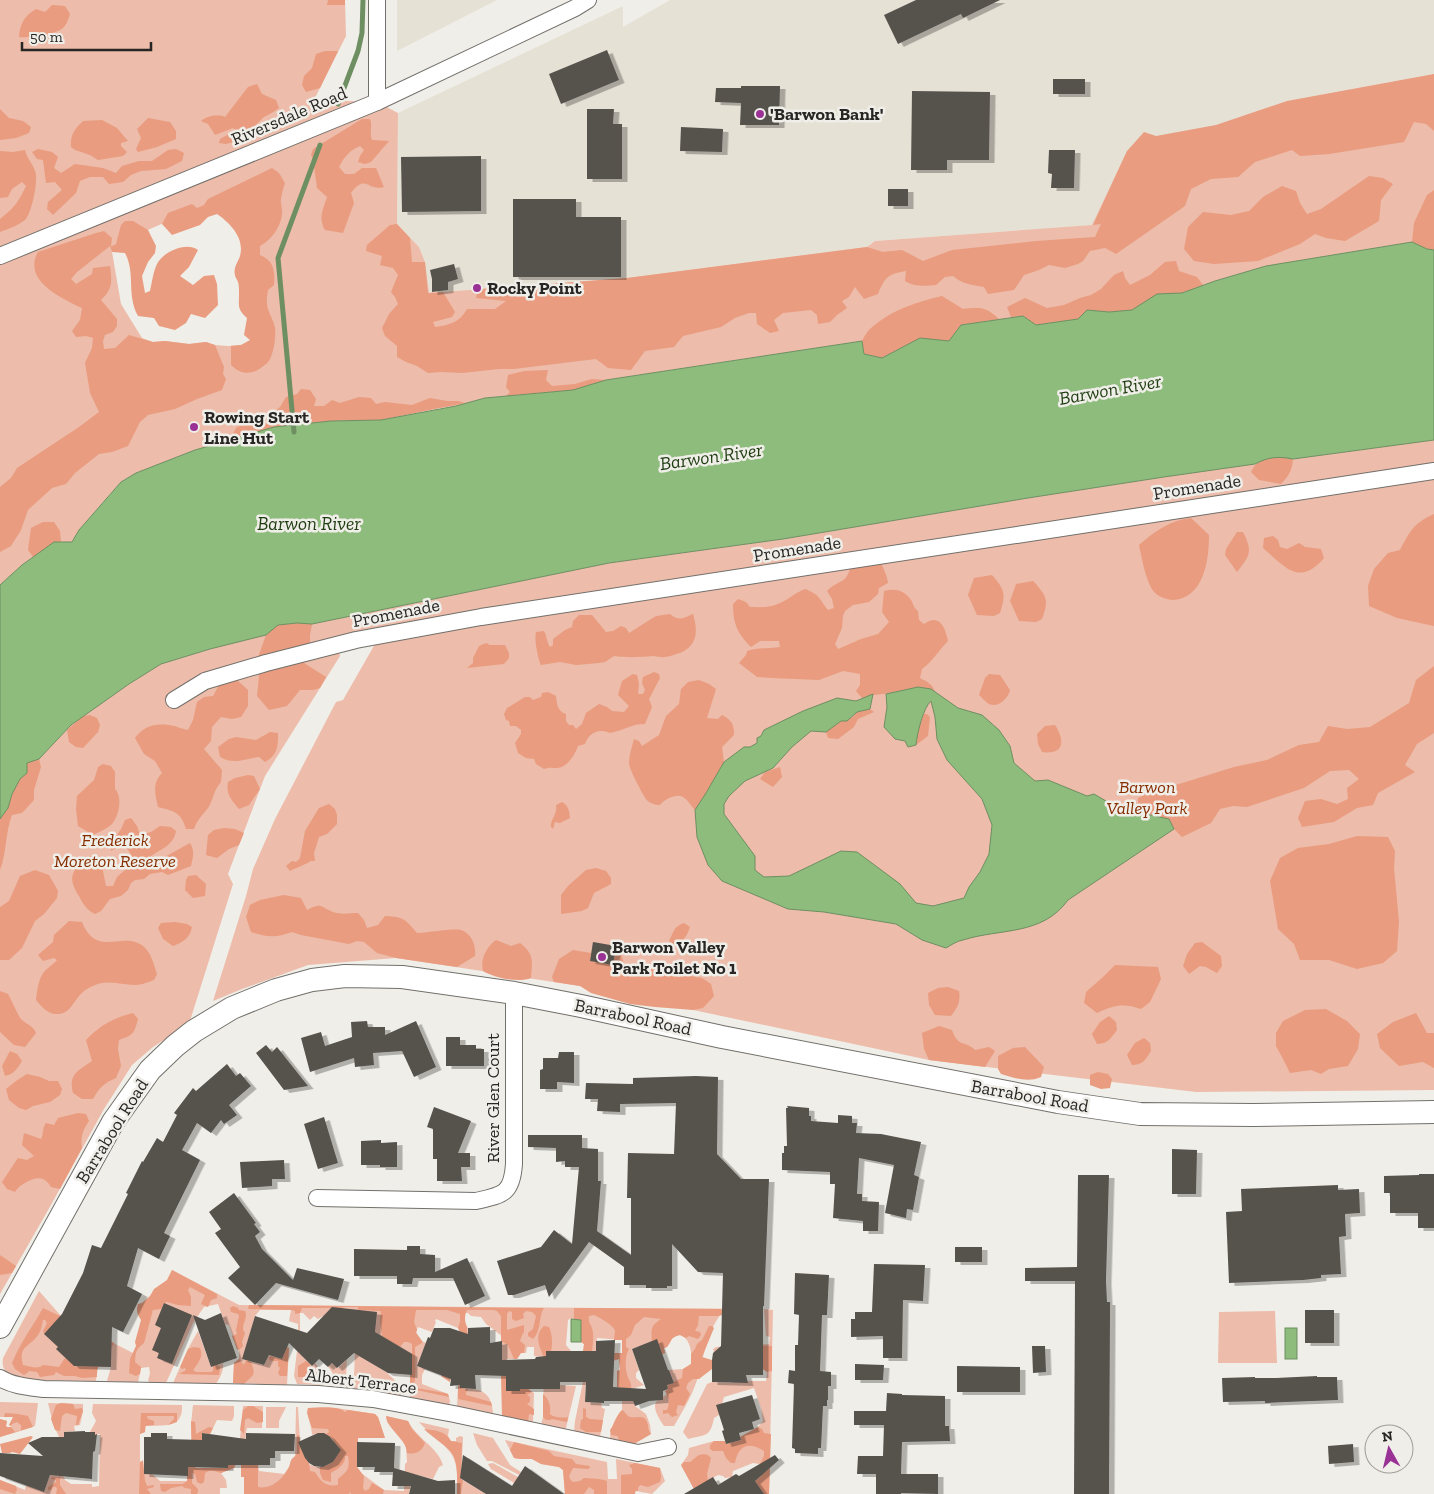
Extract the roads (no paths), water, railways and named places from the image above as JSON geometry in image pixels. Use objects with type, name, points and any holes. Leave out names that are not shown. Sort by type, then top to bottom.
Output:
[{"type":"street","points":[[377,0],[377,102]]},
{"type":"street","name":"Riversdale Road","points":[[0,256],[377,102],[575,8],[588,0]]},
{"type":"street","name":"Promenade","points":[[174,700],[205,682],[266,663],[356,640],[481,617],[1434,471]]},
{"type":"street","name":"Barrabool Road","points":[[0,1327],[113,1122],[150,1070],[194,1031],[232,1008],[276,990],[312,980],[345,976],[402,977],[514,993],[722,1037],[1058,1102],[1140,1114],[1434,1112]]},
{"type":"street","name":"River Glen Court","points":[[317,1198],[476,1201],[492,1198],[505,1191],[513,1179],[514,1164],[514,993]]},
{"type":"street","name":"Albert Terrace","points":[[0,1378],[6,1382],[44,1389],[318,1394],[373,1399],[638,1453],[668,1447]]},
{"type":"street","name":"Albert Terrace","points":[[0,1392],[15,1393],[44,1389]]},
{"type":"water","name":"Barwon River","points":[[1412,242],[1434,250],[1434,440],[1293,459],[1273,458],[1255,464],[1028,498],[783,539],[609,563],[312,624],[278,625],[266,635],[161,664],[129,684],[71,725],[39,759],[27,763],[27,773],[20,779],[12,794],[8,808],[0,819],[0,585],[22,565],[54,542],[72,542],[79,530],[121,482],[136,473],[195,450],[274,427],[331,421],[381,420],[456,406],[485,398],[573,390],[606,380],[862,341],[864,354],[882,358],[920,338],[949,341],[961,325],[1023,316],[1036,325],[1078,319],[1087,310],[1109,312],[1132,310],[1157,294],[1182,293],[1266,266]]},
{"type":"water","points":[[918,687],[931,689],[958,708],[982,715],[999,730],[1010,746],[1014,763],[1035,781],[1048,780],[1087,796],[1094,794],[1118,808],[1169,819],[1174,829],[1068,900],[1058,912],[1046,920],[1020,929],[977,936],[954,943],[946,948],[922,940],[896,924],[824,912],[788,909],[722,881],[708,865],[697,837],[695,810],[724,762],[744,747],[750,747],[757,743],[757,738],[761,736],[764,730],[803,711],[837,698],[856,701],[873,694],[870,709],[857,712],[847,721],[841,721],[826,732],[811,731],[792,747],[773,768],[745,781],[729,796],[724,804],[724,814],[755,856],[755,870],[764,877],[789,876],[841,851],[857,852],[900,884],[916,903],[933,906],[964,898],[989,854],[992,825],[982,799],[947,760],[937,739],[931,701],[923,715],[916,745],[908,747],[905,741],[895,739],[884,727],[887,707],[886,694]]},
{"type":"water","points":[[571,1319],[581,1320],[581,1342],[571,1342]]},
{"type":"water","points":[[1285,1328],[1297,1328],[1297,1359],[1285,1359]]},
{"type":"waterway","points":[[338,104],[358,51],[362,33],[363,0]]},
{"type":"waterway","points":[[294,432],[278,258],[320,145]]},
{"type":"place","name":"'Barwon Bank'","points":[[760,114]]},
{"type":"place","name":"Rocky Point","points":[[477,288]]},
{"type":"place","name":"Rowing Start Line Hut","points":[[194,427]]},
{"type":"place","name":"Barwon Valley Park Toilet No 1","points":[[602,957]]},
{"type":"park label","name":"Barwon Valley Park","points":[[1147,798]]},
{"type":"park label","name":"Frederick Moreton Reserve","points":[[115,850]]}]
